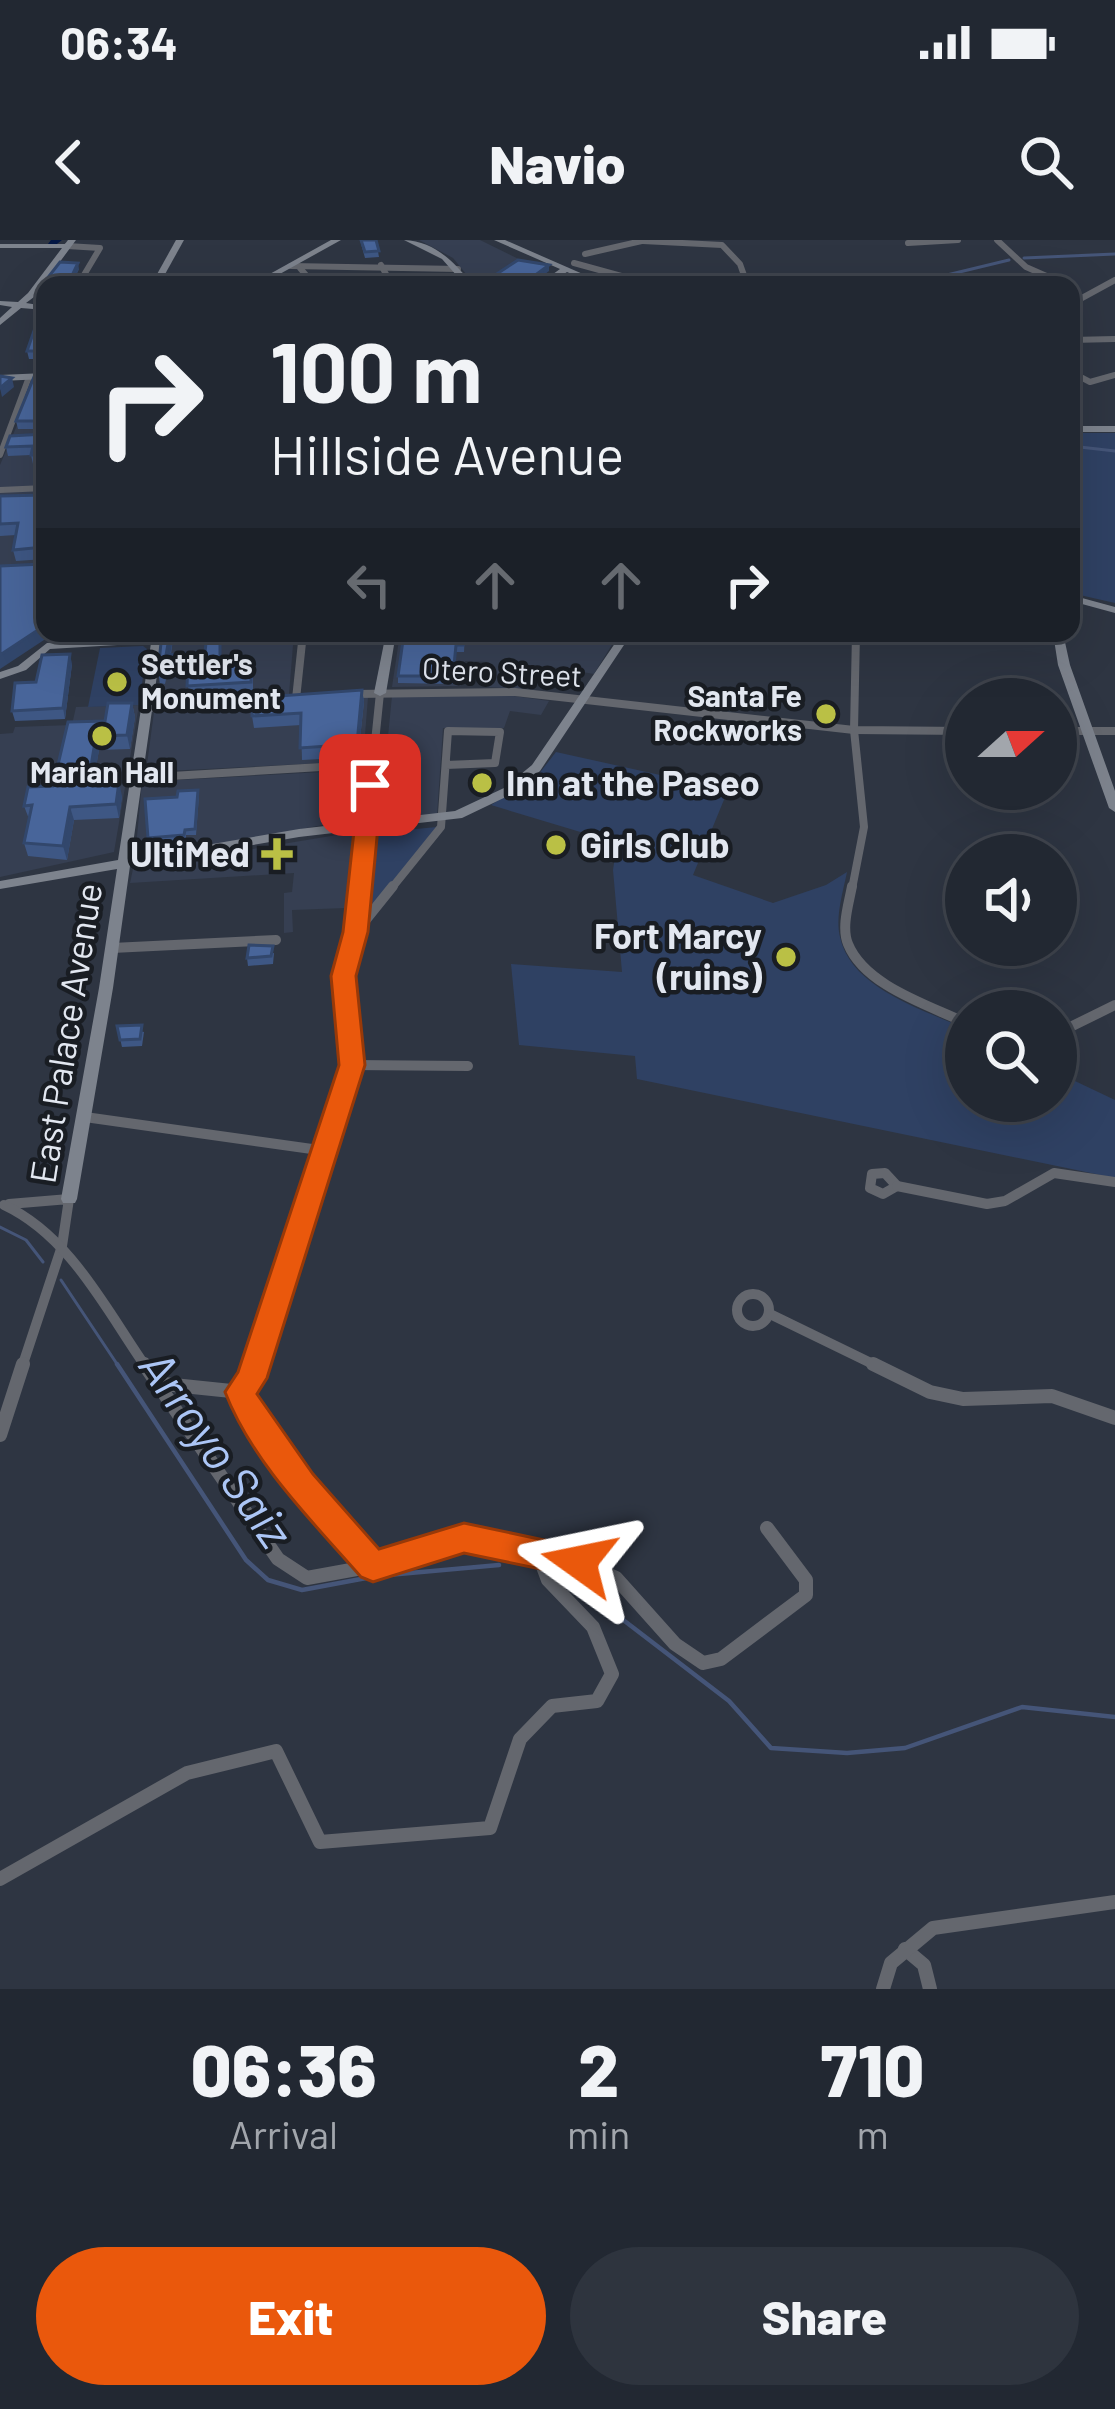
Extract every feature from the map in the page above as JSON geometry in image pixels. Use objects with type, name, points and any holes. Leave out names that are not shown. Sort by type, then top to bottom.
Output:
[{"type":"street","points":[[159,276],[180,240]]},
{"type":"street","points":[[280,276],[341,240]]},
{"type":"street","points":[[408,240],[434,250],[463,276]]},
{"type":"street","points":[[487,240],[567,268],[608,276]]},
{"type":"street","points":[[498,240],[584,276]]},
{"type":"street","points":[[908,243],[958,240]]},
{"type":"street","points":[[997,240],[1026,267],[1046,276]]},
{"type":"street","points":[[555,276],[585,254],[644,241],[722,245],[744,276]]},
{"type":"street","points":[[0,322],[7,306],[66,244]]},
{"type":"street","points":[[577,245],[585,254]]},
{"type":"street","points":[[0,246],[100,248],[83,276]]},
{"type":"street","points":[[381,265],[387,276]]},
{"type":"street","points":[[296,267],[305,276]]},
{"type":"street","points":[[275,276],[296,267],[458,269]]},
{"type":"street","points":[[567,268],[578,276]]},
{"type":"street","points":[[1080,297],[1115,280]]},
{"type":"street","points":[[1080,290],[1087,292]]},
{"type":"street","points":[[1080,340],[1115,339]]},
{"type":"street","points":[[0,375],[36,377]]},
{"type":"street","points":[[1080,377],[1090,382],[1115,375]]},
{"type":"street","points":[[0,454],[29,377]]},
{"type":"street","points":[[1080,429],[1115,429]]},
{"type":"street","points":[[4,437],[26,436]]},
{"type":"street","points":[[0,490],[36,488]]},
{"type":"street","points":[[1080,604],[1115,610]]},
{"type":"street","points":[[0,676],[22,668],[53,642]]},
{"type":"street","name":"East Palace Avenue","points":[[0,1435],[62,1246],[157,642]]},
{"type":"street","points":[[296,699],[302,642]]},
{"type":"street","points":[[241,1392],[251,1378],[352,1065],[344,976],[356,932],[389,642]]},
{"type":"street","points":[[0,884],[367,825],[443,820],[518,784],[543,760],[621,642]]},
{"type":"street","points":[[859,642],[854,730],[864,827],[846,917],[848,944],[878,979],[945,1012]]},
{"type":"street","points":[[1060,642],[1115,808]]},
{"type":"street","name":"Otero Street","points":[[333,696],[500,691],[854,730],[945,731]]},
{"type":"street","points":[[146,708],[314,698]]},
{"type":"street","points":[[356,932],[443,820],[446,765],[448,731],[500,732],[495,764],[446,765]]},
{"type":"street","points":[[1077,731],[1115,731]]},
{"type":"street","points":[[137,778],[372,764]]},
{"type":"street","points":[[112,948],[275,940]]},
{"type":"street","points":[[1077,1024],[1115,1005]]},
{"type":"street","points":[[352,1065],[468,1066]]},
{"type":"street","points":[[85,1117],[326,1151]]},
{"type":"street","points":[[897,1186],[987,1204],[1005,1201],[1054,1173],[1115,1182]]},
{"type":"street","points":[[2,1205],[69,1199]]},
{"type":"street","points":[[2,1205],[35,1220],[62,1246],[278,1559],[307,1578],[373,1566],[464,1538],[538,1553],[579,1562],[616,1579],[675,1644],[703,1663],[721,1659],[806,1594],[806,1580],[767,1528]]},
{"type":"street","points":[[770,1314],[930,1392],[963,1399],[1052,1396],[1115,1418]]},
{"type":"street","points":[[154,1383],[241,1392]]},
{"type":"street","points":[[241,1392],[249,1413],[301,1484],[373,1566]]},
{"type":"street","points":[[0,1880],[187,1773],[276,1751],[320,1842],[490,1828],[520,1739],[552,1706],[597,1701],[612,1674],[604,1644],[582,1613],[541,1574],[538,1553]]},
{"type":"street","points":[[884,1989],[891,1963],[933,1928],[1115,1902]]},
{"type":"street","points":[[905,1948],[924,1965],[930,1989]]},
{"type":"shaded area","points":[[419,240],[480,240],[551,275],[468,276],[453,258]]},
{"type":"shaded area","points":[[36,408],[36,567],[0,569],[0,465],[24,409]]},
{"type":"shaded area","points":[[1080,433],[1115,433],[1115,603],[1080,595]]},
{"type":"shaded area","points":[[166,642],[293,642],[289,694],[155,703]]},
{"type":"shaded area","points":[[399,642],[614,642],[594,674],[552,667],[547,674],[529,672],[522,689],[486,687],[489,662],[465,661],[461,686],[392,687]]},
{"type":"shaded area","points":[[100,648],[147,649],[139,705],[88,707]]},
{"type":"shaded area","points":[[392,696],[514,696],[549,701],[541,715],[510,711],[504,728],[443,728],[437,815],[380,817]]},
{"type":"shaded area","points":[[368,697],[363,761],[146,772],[154,712]]},
{"type":"shaded area","points":[[139,705],[114,852],[0,877],[0,734],[13,733],[15,727],[72,725],[76,707]]},
{"type":"shaded area","points":[[556,752],[728,790],[693,875],[773,903],[826,885],[847,872],[838,921],[847,955],[874,984],[945,1020],[945,1122],[1077,1122],[1077,1082],[1115,1100],[1115,1178],[637,1079],[635,1056],[519,1045],[511,964],[622,972],[613,870],[617,843],[491,805],[538,775]]},
{"type":"shaded area","points":[[359,770],[351,820],[135,859],[142,782]]},
{"type":"shaded area","points":[[437,827],[369,910],[365,910],[373,833]]},
{"type":"shaded area","points":[[355,832],[345,908],[292,910],[293,932],[284,933],[284,893],[292,892],[294,873],[130,883],[133,869]]},
{"type":"building","points":[[361,240],[376,240],[379,251],[365,252]]},
{"type":"building","points":[[518,260],[549,265],[534,276],[494,276]]},
{"type":"building","points":[[60,262],[78,263],[72,276],[49,276]]},
{"type":"building","points":[[36,325],[36,351],[27,351]]},
{"type":"building","points":[[34,377],[36,421],[16,421]]},
{"type":"building","points":[[36,435],[36,455],[31,455],[33,446],[6,447],[10,436]]},
{"type":"building","points":[[36,495],[36,548],[13,550],[18,523],[0,524],[0,496]]},
{"type":"building","points":[[36,564],[36,631],[0,655],[0,566]]},
{"type":"building","points":[[161,642],[168,642],[166,655],[205,652],[206,642],[220,642],[220,663],[251,662],[251,682],[187,686],[188,663],[165,664],[163,673],[158,672]]},
{"type":"building","points":[[403,642],[464,642],[456,645],[453,676],[398,676]]},
{"type":"building","points":[[70,654],[63,708],[12,711],[15,683],[36,682],[42,655]]},
{"type":"building","points":[[362,690],[357,744],[300,748],[301,713],[252,716],[252,698]]},
{"type":"building","points":[[108,703],[132,703],[127,735],[96,736],[88,784],[119,782],[116,804],[70,807],[63,846],[24,843],[32,805],[24,806],[28,787],[53,786],[68,722],[105,721]]},
{"type":"building","points":[[198,790],[195,829],[185,830],[184,835],[148,838],[145,799]]},
{"type":"building","points":[[388,794],[418,794],[417,804],[386,806]]},
{"type":"building","points":[[249,945],[273,946],[271,956],[247,958]]},
{"type":"building","points":[[142,1025],[140,1039],[120,1040],[117,1026]]},
{"type":"waterway","points":[[53,244],[57,240]]},
{"type":"waterway","points":[[1024,258],[1115,254]]},
{"type":"waterway","points":[[943,276],[1009,260]]},
{"type":"waterway","points":[[1080,447],[1115,451]]},
{"type":"waterway","name":"Arroyo Saiz","points":[[0,1227],[26,1240],[43,1262]]},
{"type":"waterway","name":"Arroyo Saiz","points":[[61,1280],[117,1364]]},
{"type":"waterway","name":"Arroyo Saiz","points":[[117,1364],[246,1560],[268,1580],[302,1590],[377,1576],[499,1565]]},
{"type":"waterway","name":"Arroyo Saiz","points":[[558,1570],[729,1701],[771,1748],[847,1753],[905,1748],[1022,1707],[1115,1717]]},
{"type":"place","name":"Settler's Monument","points":[[117,682]]},
{"type":"place","name":"Santa Fe Rockworks","points":[[826,714]]},
{"type":"place","name":"Marian Hall","points":[[102,736]]},
{"type":"place","name":"Inn at the Paseo","points":[[482,783]]},
{"type":"place","name":"Girls Club","points":[[556,845]]},
{"type":"place","name":"UltiMed","points":[[277,854]]},
{"type":"place","name":"Fort Marcy (ruins)","points":[[786,957]]},
{"type":"route","points":[[370,785],[356,932],[344,976],[352,1065],[251,1378],[241,1392],[249,1413],[301,1484],[373,1566],[464,1538],[579,1562]]}]
